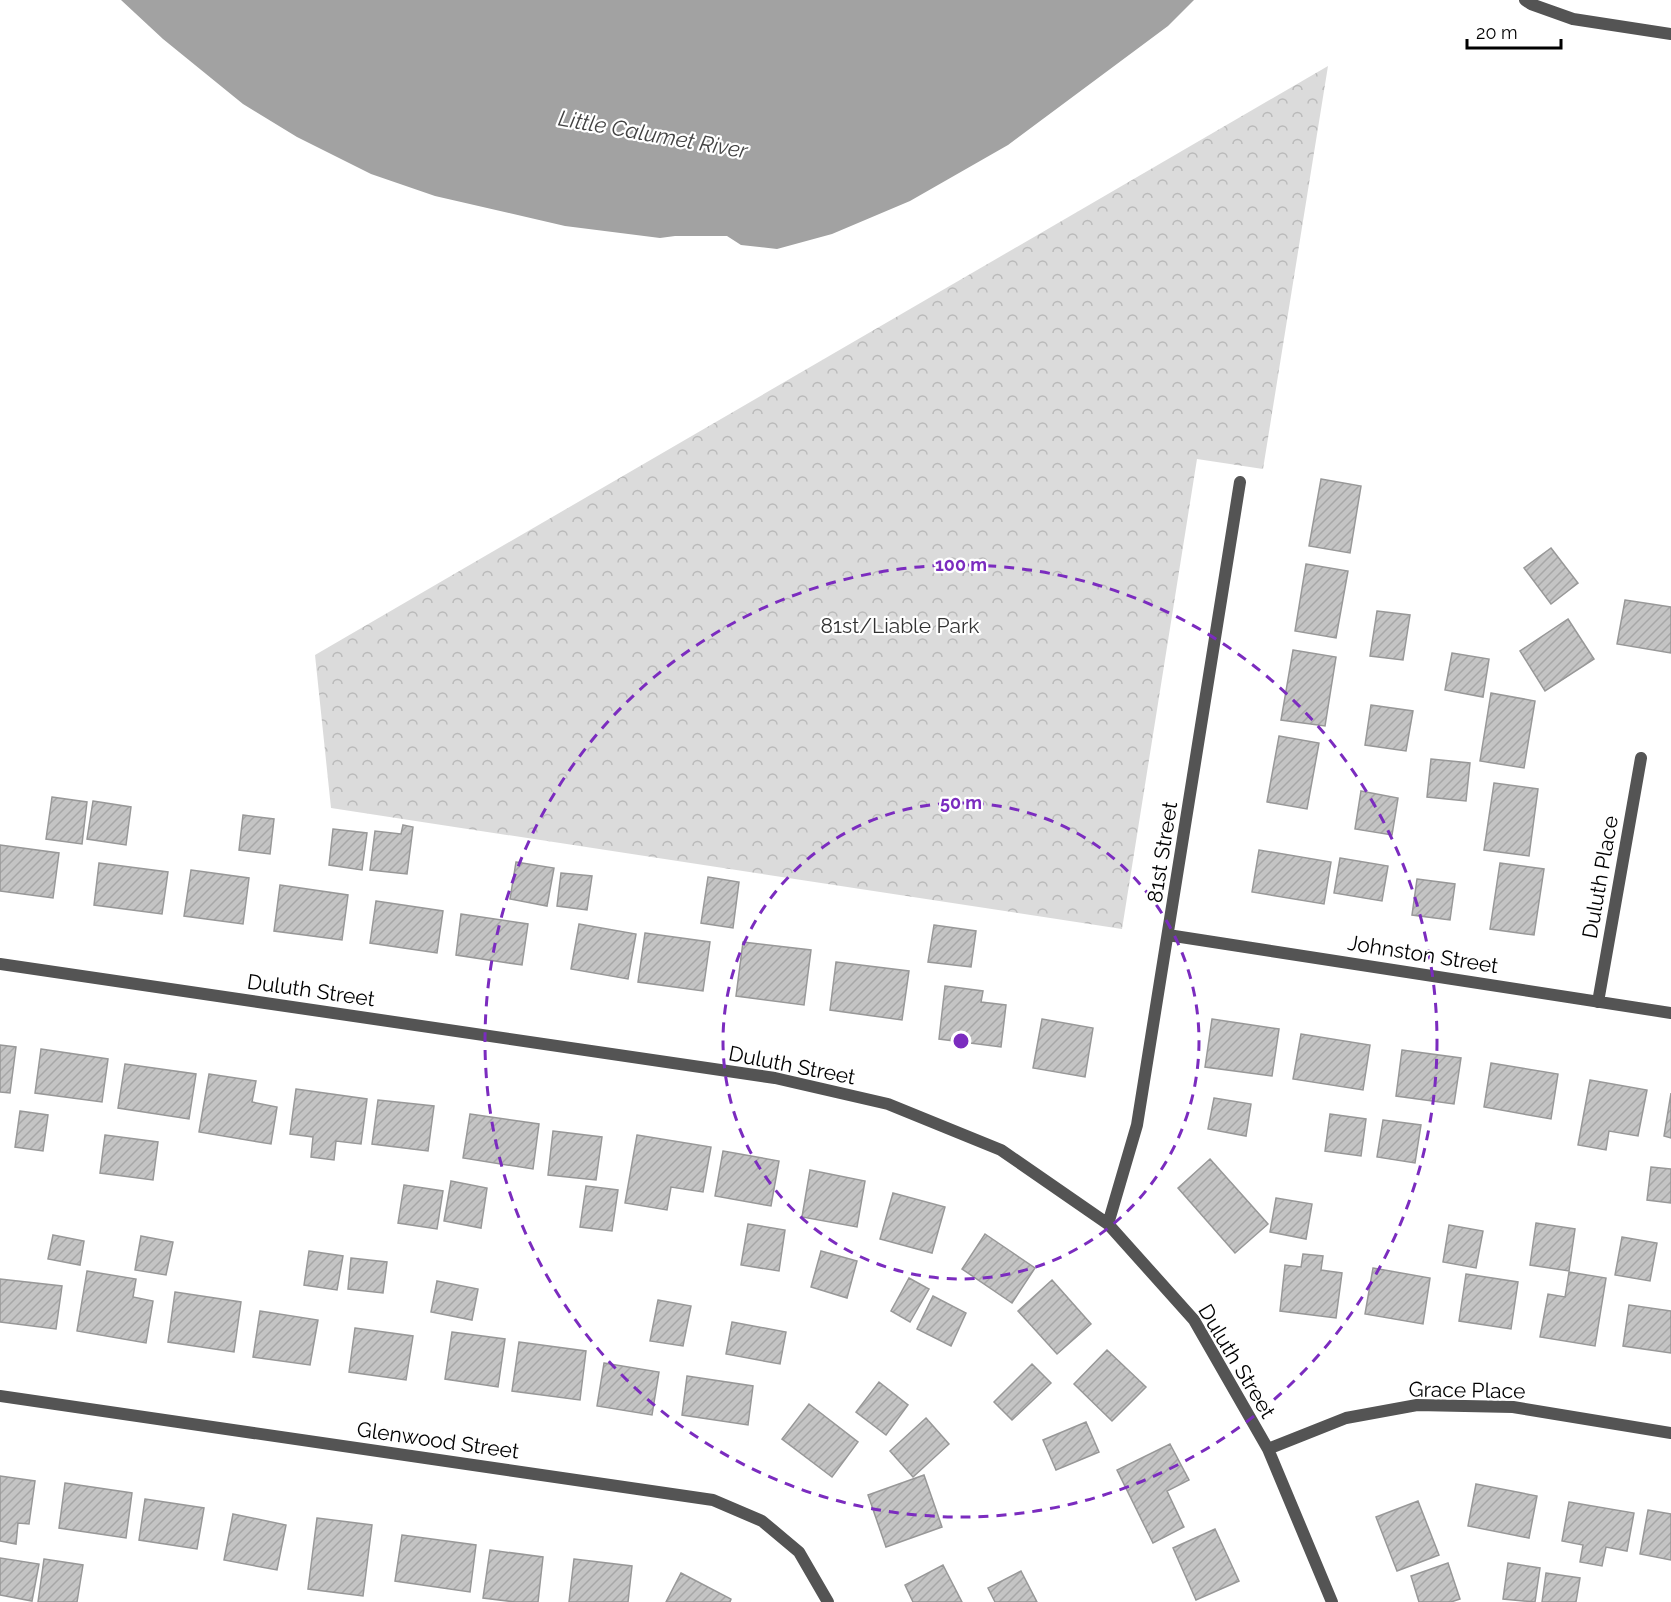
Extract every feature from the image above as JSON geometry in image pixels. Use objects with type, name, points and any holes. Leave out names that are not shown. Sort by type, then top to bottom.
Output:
[{"type":"street","points":[[1525,0],[1573,18],[1671,34]]},
{"type":"street","name":"81st Street","points":[[1108,1224],[1137,1125],[1240,482]]},
{"type":"street","name":"Duluth Place","points":[[1598,1002],[1641,758]]},
{"type":"street","name":"Johnston Street","points":[[1168,935],[1671,1013]]},
{"type":"street","name":"Duluth Street","points":[[0,964],[775,1078],[888,1104],[1001,1150],[1108,1224],[1194,1320],[1268,1449],[1332,1602]]},
{"type":"street","name":"Glenwood Street","points":[[0,1396],[713,1500],[762,1521],[799,1552],[828,1602]]},
{"type":"street","name":"Grace Place","points":[[1268,1449],[1346,1418],[1417,1405],[1513,1407],[1671,1433]]},
{"type":"green space","name":"81st/Liable Park","points":[[1328,66],[1263,469],[1197,459],[1122,929],[331,808],[315,655]]},
{"type":"water","name":"Little Calumet River","points":[[121,0],[1194,0],[1168,26],[1008,145],[910,201],[832,234],[777,249],[741,245],[727,236],[660,238],[565,226],[435,196],[371,174],[297,137],[243,104],[163,39]]},
{"type":"building","points":[[1321,479],[1361,486],[1350,553],[1309,546]]},
{"type":"building","points":[[1551,548],[1578,583],[1551,604],[1524,568]]},
{"type":"building","points":[[1306,564],[1348,571],[1336,638],[1295,631]]},
{"type":"building","points":[[1625,600],[1671,607],[1671,653],[1617,644]]},
{"type":"building","points":[[1377,611],[1410,615],[1403,660],[1370,656]]},
{"type":"building","points":[[1568,619],[1594,659],[1545,691],[1520,651]]},
{"type":"building","points":[[1293,650],[1336,657],[1325,726],[1281,720]]},
{"type":"building","points":[[1452,653],[1489,659],[1483,697],[1445,690]]},
{"type":"building","points":[[1491,693],[1535,701],[1524,768],[1480,761]]},
{"type":"building","points":[[1371,705],[1413,711],[1406,751],[1365,745]]},
{"type":"building","points":[[1279,736],[1319,743],[1307,809],[1267,802]]},
{"type":"building","points":[[1431,759],[1470,763],[1466,801],[1427,797]]},
{"type":"building","points":[[1494,783],[1538,789],[1529,856],[1484,850]]},
{"type":"building","points":[[1361,791],[1398,798],[1392,835],[1355,829]]},
{"type":"building","points":[[52,797],[87,802],[82,844],[46,839]]},
{"type":"building","points":[[93,801],[131,807],[126,845],[87,839]]},
{"type":"building","points":[[243,815],[274,819],[270,854],[239,850]]},
{"type":"building","points":[[403,825],[413,827],[407,874],[370,870],[375,831],[401,834]]},
{"type":"building","points":[[333,829],[367,833],[362,870],[329,865]]},
{"type":"building","points":[[0,845],[59,853],[53,898],[0,891]]},
{"type":"building","points":[[1259,850],[1331,862],[1324,904],[1252,892]]},
{"type":"building","points":[[1340,858],[1388,866],[1382,901],[1334,893]]},
{"type":"building","points":[[516,862],[554,868],[547,906],[510,899]]},
{"type":"building","points":[[99,863],[168,872],[162,914],[94,905]]},
{"type":"building","points":[[1500,863],[1544,869],[1534,935],[1490,929]]},
{"type":"building","points":[[191,870],[249,878],[243,924],[184,916]]},
{"type":"building","points":[[561,873],[592,876],[587,910],[557,906]]},
{"type":"building","points":[[708,877],[739,882],[733,928],[701,923]]},
{"type":"building","points":[[1417,879],[1455,884],[1450,920],[1412,915]]},
{"type":"building","points":[[280,885],[348,895],[342,940],[274,931]]},
{"type":"building","points":[[376,901],[443,911],[437,953],[370,943]]},
{"type":"building","points":[[461,914],[528,924],[522,965],[456,955]]},
{"type":"building","points":[[579,924],[636,934],[628,979],[571,969]]},
{"type":"building","points":[[934,925],[976,931],[971,967],[928,962]]},
{"type":"building","points":[[645,933],[710,942],[703,991],[638,982]]},
{"type":"building","points":[[743,942],[811,950],[804,1005],[736,996]]},
{"type":"building","points":[[836,962],[909,971],[902,1020],[830,1010]]},
{"type":"building","points":[[945,986],[983,991],[981,1002],[1006,1005],[1001,1047],[939,1039]]},
{"type":"building","points":[[1042,1019],[1093,1028],[1085,1077],[1033,1068]]},
{"type":"building","points":[[1212,1019],[1279,1029],[1272,1076],[1205,1067]]},
{"type":"building","points":[[1301,1034],[1370,1045],[1363,1090],[1293,1079]]},
{"type":"building","points":[[0,1045],[16,1047],[10,1093],[0,1092]]},
{"type":"building","points":[[41,1049],[108,1059],[102,1102],[35,1093]]},
{"type":"building","points":[[1402,1050],[1461,1058],[1454,1104],[1396,1096]]},
{"type":"building","points":[[1491,1063],[1558,1074],[1551,1119],[1484,1107]]},
{"type":"building","points":[[125,1064],[196,1074],[189,1119],[118,1108]]},
{"type":"building","points":[[209,1074],[256,1081],[252,1102],[277,1107],[271,1144],[199,1132]]},
{"type":"building","points":[[1590,1080],[1647,1090],[1638,1136],[1609,1131],[1606,1150],[1578,1145]]},
{"type":"building","points":[[296,1089],[367,1099],[361,1144],[336,1141],[334,1160],[311,1157],[313,1137],[290,1134]]},
{"type":"building","points":[[1671,1093],[1671,1138],[1664,1136]]},
{"type":"building","points":[[1214,1098],[1251,1104],[1246,1136],[1208,1129]]},
{"type":"building","points":[[378,1100],[434,1106],[428,1151],[372,1144]]},
{"type":"building","points":[[20,1111],[48,1115],[43,1151],[15,1147]]},
{"type":"building","points":[[470,1114],[539,1124],[533,1169],[463,1158]]},
{"type":"building","points":[[1330,1114],[1366,1119],[1361,1156],[1325,1151]]},
{"type":"building","points":[[1383,1120],[1421,1125],[1415,1163],[1377,1157]]},
{"type":"building","points":[[553,1131],[602,1137],[596,1180],[548,1175]]},
{"type":"building","points":[[105,1135],[158,1142],[153,1180],[100,1173]]},
{"type":"building","points":[[637,1135],[711,1147],[703,1192],[671,1187],[667,1210],[625,1203]]},
{"type":"building","points":[[723,1151],[779,1161],[771,1206],[715,1196]]},
{"type":"building","points":[[1210,1159],[1268,1224],[1235,1253],[1178,1188]]},
{"type":"building","points":[[1651,1167],[1671,1169],[1671,1203],[1647,1200]]},
{"type":"building","points":[[810,1170],[865,1181],[857,1227],[802,1217]]},
{"type":"building","points":[[451,1181],[487,1188],[481,1228],[444,1221]]},
{"type":"building","points":[[404,1185],[443,1191],[437,1229],[398,1223]]},
{"type":"building","points":[[586,1186],[618,1190],[612,1231],[580,1227]]},
{"type":"building","points":[[893,1193],[945,1207],[932,1253],[880,1239]]},
{"type":"building","points":[[1276,1198],[1312,1204],[1306,1239],[1270,1232]]},
{"type":"building","points":[[1536,1223],[1575,1229],[1569,1271],[1530,1265]]},
{"type":"building","points":[[748,1224],[785,1230],[779,1271],[741,1265]]},
{"type":"building","points":[[1449,1225],[1483,1231],[1476,1268],[1443,1262]]},
{"type":"building","points":[[985,1234],[1035,1268],[1012,1303],[962,1269]]},
{"type":"building","points":[[53,1235],[84,1241],[80,1265],[48,1259]]},
{"type":"building","points":[[141,1236],[173,1242],[166,1275],[135,1270]]},
{"type":"building","points":[[1622,1237],[1657,1243],[1650,1281],[1615,1275]]},
{"type":"building","points":[[309,1251],[343,1256],[337,1290],[304,1285]]},
{"type":"building","points":[[821,1251],[857,1261],[847,1298],[811,1287]]},
{"type":"building","points":[[1303,1254],[1323,1256],[1321,1270],[1342,1273],[1336,1318],[1280,1311],[1285,1265],[1301,1267]]},
{"type":"building","points":[[351,1258],[387,1262],[383,1293],[348,1289]]},
{"type":"building","points":[[1373,1268],[1430,1278],[1423,1324],[1365,1314]]},
{"type":"building","points":[[87,1271],[136,1279],[133,1297],[153,1301],[146,1343],[77,1331]]},
{"type":"building","points":[[1569,1272],[1606,1278],[1595,1346],[1540,1337],[1548,1294],[1565,1297]]},
{"type":"building","points":[[1466,1274],[1518,1282],[1511,1329],[1459,1321]]},
{"type":"building","points":[[909,1278],[929,1289],[910,1322],[891,1311]]},
{"type":"building","points":[[0,1279],[62,1286],[56,1329],[0,1322]]},
{"type":"building","points":[[1052,1280],[1091,1324],[1057,1354],[1018,1311]]},
{"type":"building","points":[[437,1281],[478,1289],[472,1320],[431,1312]]},
{"type":"building","points":[[175,1292],[241,1302],[234,1352],[168,1342]]},
{"type":"building","points":[[933,1296],[966,1313],[951,1346],[917,1329]]},
{"type":"building","points":[[658,1300],[691,1306],[683,1346],[650,1341]]},
{"type":"building","points":[[1629,1305],[1671,1311],[1671,1353],[1623,1346]]},
{"type":"building","points":[[260,1311],[318,1320],[310,1365],[253,1357]]},
{"type":"building","points":[[732,1322],[786,1332],[780,1364],[726,1354]]},
{"type":"building","points":[[355,1328],[413,1336],[406,1380],[349,1372]]},
{"type":"building","points":[[452,1332],[505,1339],[498,1387],[445,1379]]},
{"type":"building","points":[[519,1342],[586,1351],[580,1400],[512,1391]]},
{"type":"building","points":[[1107,1350],[1146,1387],[1112,1421],[1074,1384]]},
{"type":"building","points":[[604,1363],[659,1372],[652,1415],[597,1406]]},
{"type":"building","points":[[1032,1364],[1051,1383],[1012,1420],[994,1402]]},
{"type":"building","points":[[687,1376],[753,1386],[748,1425],[682,1415]]},
{"type":"building","points":[[879,1382],[908,1405],[886,1435],[856,1412]]},
{"type":"building","points":[[809,1404],[858,1442],[832,1477],[782,1439]]},
{"type":"building","points":[[926,1418],[949,1444],[913,1477],[890,1451]]},
{"type":"building","points":[[1086,1422],[1099,1452],[1056,1470],[1043,1440]]},
{"type":"building","points":[[1170,1444],[1189,1480],[1167,1491],[1184,1527],[1153,1543],[1117,1470]]},
{"type":"building","points":[[924,1475],[942,1527],[886,1547],[868,1495]]},
{"type":"building","points":[[0,1476],[35,1481],[29,1524],[18,1523],[16,1544],[0,1541]]},
{"type":"building","points":[[65,1483],[132,1493],[126,1538],[59,1528]]},
{"type":"building","points":[[1476,1484],[1537,1496],[1529,1538],[1468,1526]]},
{"type":"building","points":[[145,1499],[204,1508],[197,1549],[139,1540]]},
{"type":"building","points":[[1418,1501],[1439,1555],[1397,1571],[1376,1517]]},
{"type":"building","points":[[1569,1502],[1634,1513],[1627,1551],[1606,1547],[1602,1566],[1580,1562],[1583,1545],[1562,1541]]},
{"type":"building","points":[[1648,1510],[1671,1514],[1671,1560],[1640,1554]]},
{"type":"building","points":[[233,1514],[286,1525],[277,1570],[224,1560]]},
{"type":"building","points":[[317,1518],[372,1525],[363,1596],[308,1589]]},
{"type":"building","points":[[1215,1529],[1239,1581],[1196,1600],[1173,1548]]},
{"type":"building","points":[[402,1535],[476,1545],[470,1592],[395,1581]]},
{"type":"building","points":[[490,1550],[543,1557],[538,1602],[483,1598]]},
{"type":"building","points":[[0,1558],[39,1564],[32,1601],[0,1595]]},
{"type":"building","points":[[44,1559],[83,1565],[77,1602],[38,1602]]},
{"type":"building","points":[[574,1559],[632,1566],[628,1602],[569,1602]]},
{"type":"building","points":[[1448,1563],[1460,1599],[1451,1602],[1419,1602],[1411,1576]]},
{"type":"building","points":[[1508,1563],[1540,1568],[1535,1602],[1503,1599]]},
{"type":"building","points":[[943,1565],[962,1602],[913,1602],[905,1585]]},
{"type":"building","points":[[1021,1571],[1037,1602],[995,1602],[988,1588]]},
{"type":"building","points":[[681,1573],[731,1599],[730,1602],[666,1602]]},
{"type":"building","points":[[1546,1573],[1580,1578],[1576,1602],[1542,1602]]}]
